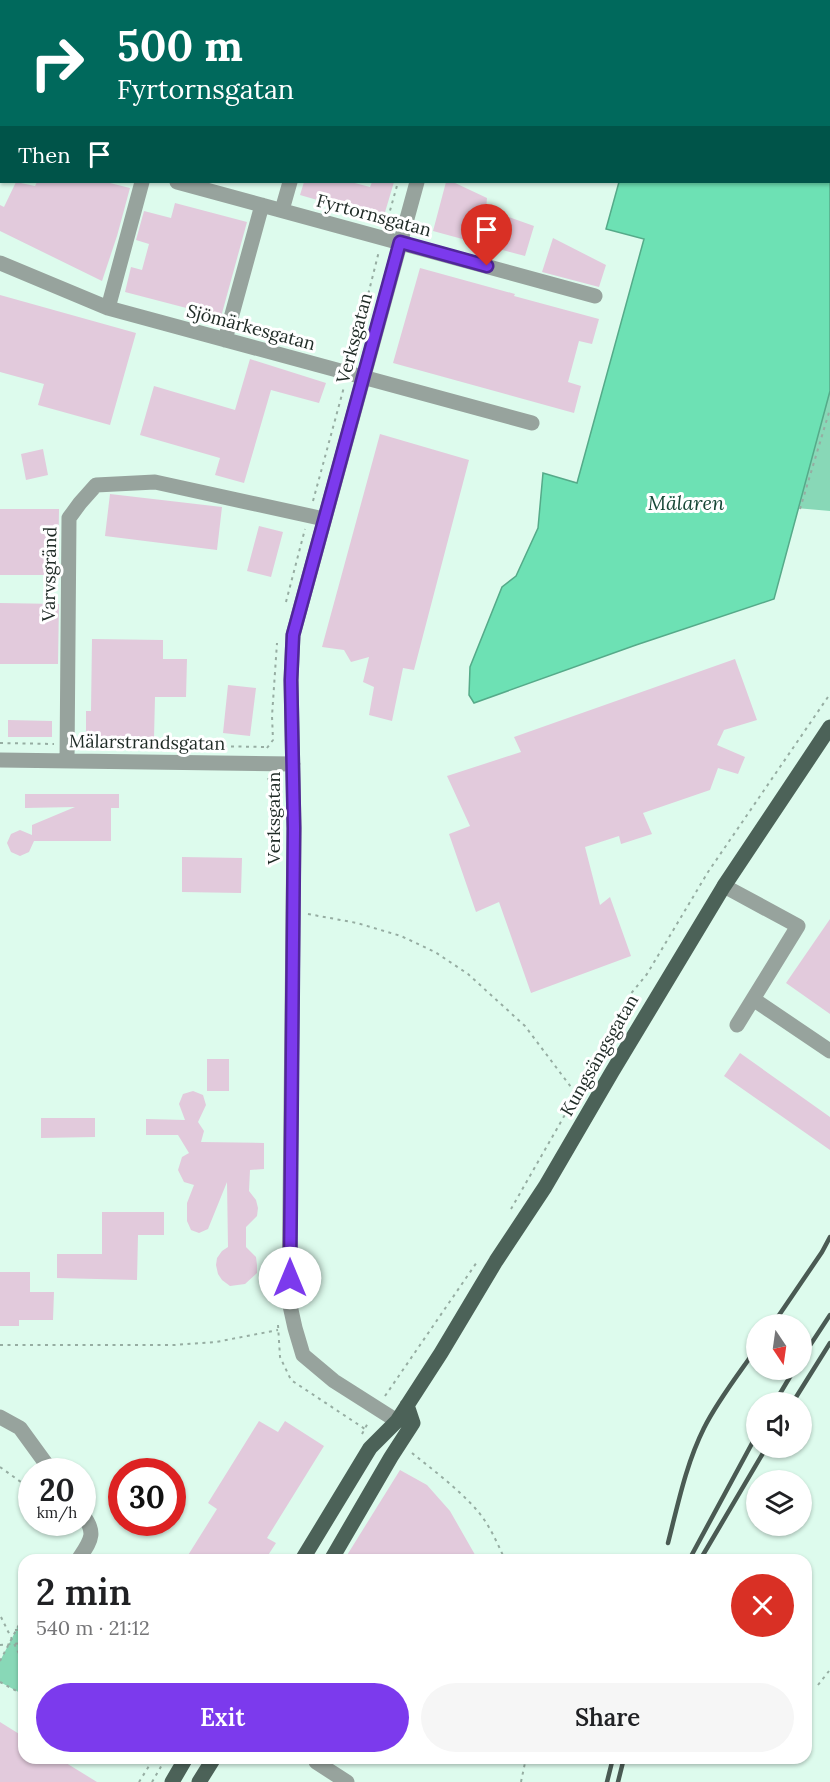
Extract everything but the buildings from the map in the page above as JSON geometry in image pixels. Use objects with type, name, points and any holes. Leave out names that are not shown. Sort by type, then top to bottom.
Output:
[{"type":"main road","name":"Kungsängsgatan","points":[[333,1554],[344,1523],[391,1437],[397,1421],[496,1261],[545,1187],[724,886],[830,727]]},
{"type":"main road","name":"Kungsängsgatan","points":[[334,1554],[413,1422],[407,1405]]},
{"type":"main road","name":"Kungsängsgatan","points":[[306,1554],[370,1448],[397,1421]]},
{"type":"main road","points":[[172,1782],[182,1764]]},
{"type":"main road","points":[[199,1782],[210,1764]]},
{"type":"street","points":[[108,308],[142,183]]},
{"type":"street","name":"Fyrtornsgatan","points":[[181,183],[596,296]]},
{"type":"street","points":[[282,210],[290,183]]},
{"type":"street","name":"Verksgatan","points":[[397,1421],[334,1381],[303,1354],[290,1301],[294,828],[291,680],[293,635],[324,519],[355,375],[400,242],[417,183]]},
{"type":"street","points":[[225,340],[262,205]]},
{"type":"street","name":"Sjömärkesgatan","points":[[0,263],[108,308],[532,423]]},
{"type":"street","name":"Varvsgränd","points":[[67,761],[69,518],[96,485],[155,482],[324,519]]},
{"type":"street","name":"Mälarstrandsgatan","points":[[0,760],[292,764]]},
{"type":"street","points":[[724,886],[798,926],[737,1025]]},
{"type":"street","points":[[753,999],[830,1051]]},
{"type":"street","points":[[0,1417],[20,1428],[42,1458]]},
{"type":"street","points":[[82,1554],[92,1536]]},
{"type":"street","points":[[319,1764],[347,1782]]},
{"type":"path","points":[[355,375],[382,237],[398,183]]},
{"type":"path","points":[[800,509],[830,409]]},
{"type":"path","points":[[509,1213],[577,1095],[629,996],[647,974],[708,872],[830,694]]},
{"type":"path","points":[[0,743],[267,747]]},
{"type":"path","points":[[267,764],[268,779],[274,791],[275,831]]},
{"type":"path","points":[[292,913],[316,914],[357,922],[401,936],[435,952],[468,974],[525,1026],[577,1095]]},
{"type":"path","points":[[392,1386],[477,1262]]},
{"type":"path","points":[[0,1344],[174,1345],[216,1342],[278,1330],[280,1357],[291,1380],[364,1429]]},
{"type":"path","points":[[400,1444],[442,1477],[476,1509],[502,1554]]},
{"type":"path","points":[[0,1467],[18,1480]]},
{"type":"path","points":[[1,1617],[18,1650]]},
{"type":"path","points":[[0,1660],[18,1625]]},
{"type":"path","points":[[0,1645],[15,1643]]},
{"type":"path","points":[[818,1685],[829,1671]]},
{"type":"path","points":[[0,1682],[18,1692]]},
{"type":"path","points":[[139,1782],[150,1764]]},
{"type":"path","points":[[152,1782],[162,1764]]},
{"type":"path","points":[[521,1782],[525,1764]]},
{"type":"shaded area","points":[[830,384],[830,511],[796,508]]},
{"type":"shaded area","points":[[18,1626],[18,1692],[0,1682],[0,1661]]},
{"type":"water","name":"Mälaren","points":[[619,183],[830,183],[830,391],[774,599],[474,703],[469,695],[470,667],[502,587],[516,576],[538,528],[543,473],[577,483],[644,239],[606,229]]},
{"type":"railway","points":[[780,1314],[830,1237]]},
{"type":"railway","points":[[812,1342],[830,1315]]},
{"type":"railway","points":[[799,1392],[830,1343]]},
{"type":"railway","points":[[668,1543],[683,1484],[704,1428],[746,1363]]},
{"type":"railway","points":[[781,1392],[788,1380]]},
{"type":"railway","points":[[692,1554],[746,1455]]},
{"type":"railway","points":[[704,1554],[760,1458]]},
{"type":"railway","points":[[607,1782],[612,1764]]},
{"type":"railway","points":[[618,1782],[622,1764]]},
{"type":"route","points":[[290,1278],[294,828],[291,680],[293,635],[400,242],[487,266]]}]
